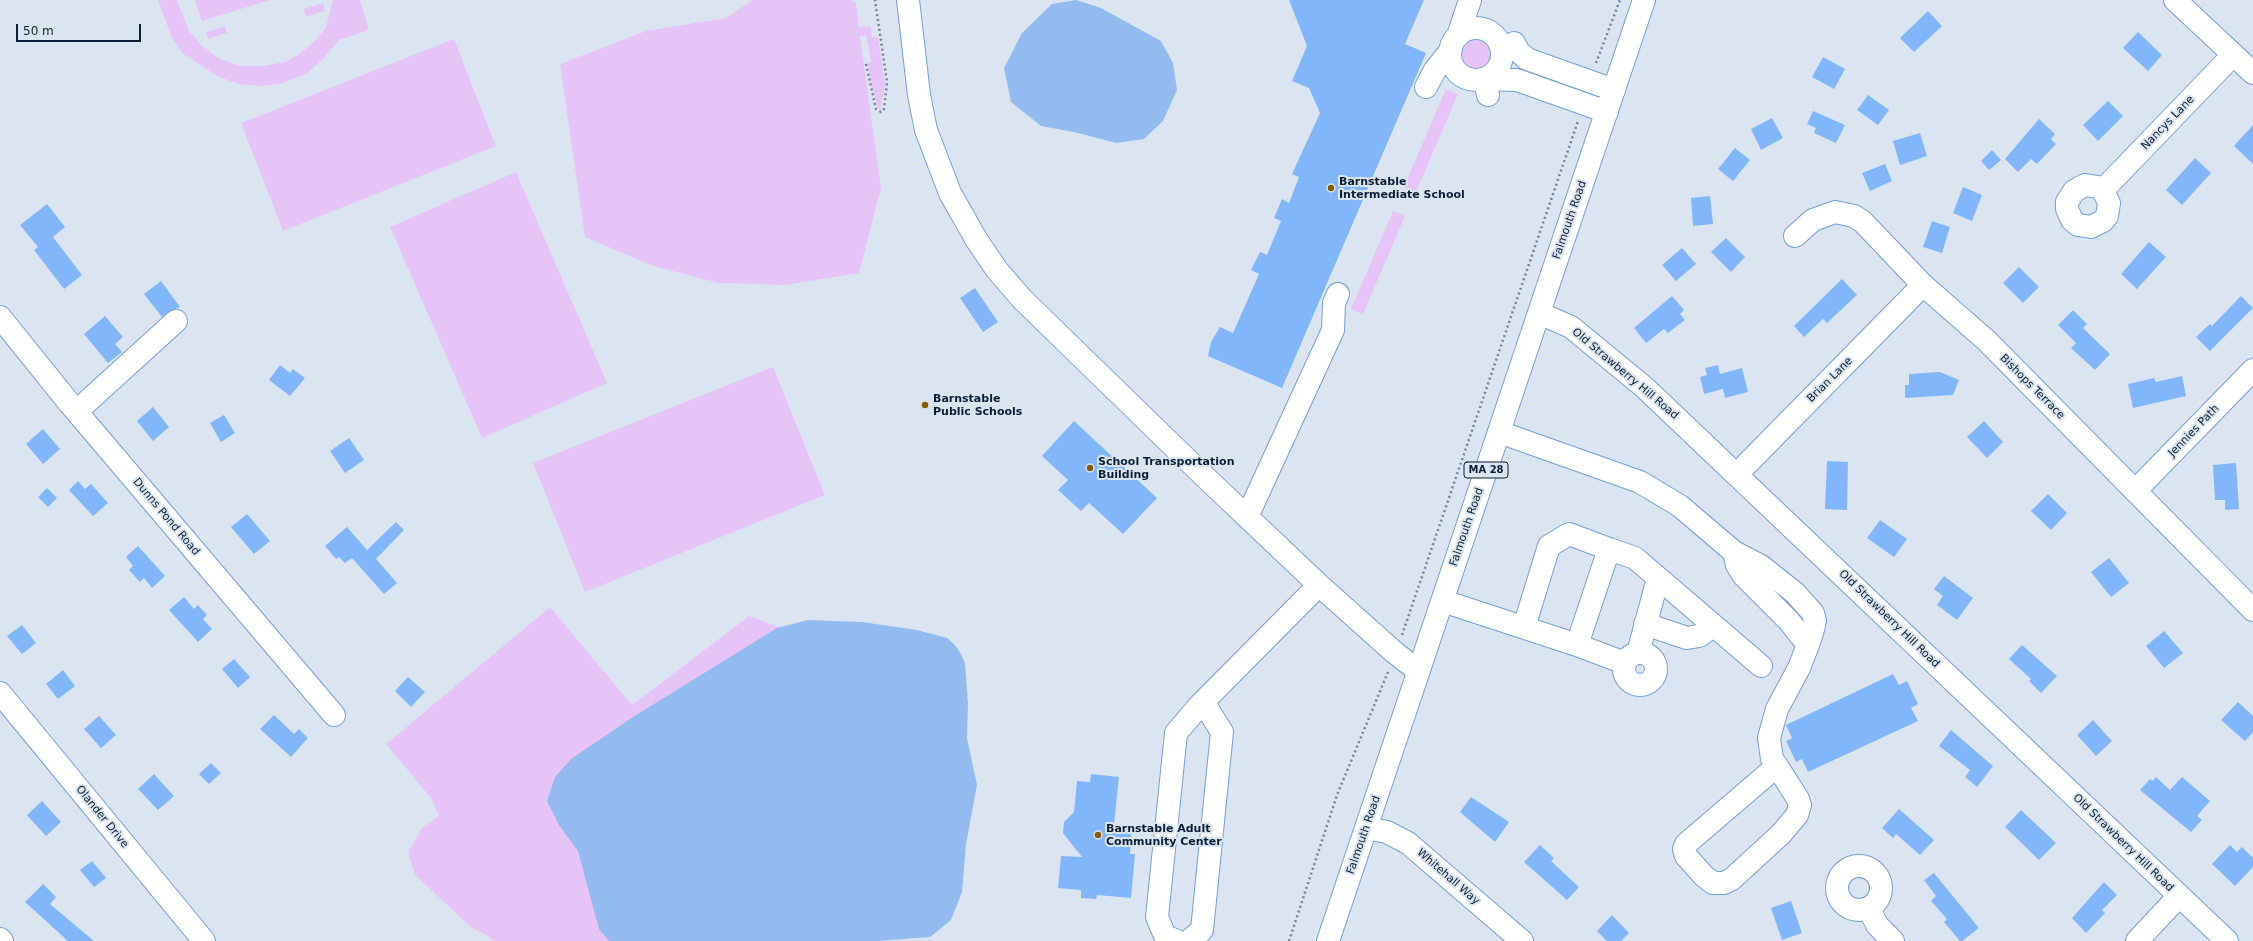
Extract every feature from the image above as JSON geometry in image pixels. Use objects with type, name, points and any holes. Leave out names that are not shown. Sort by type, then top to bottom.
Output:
[{"type":"street","points":[[908,0],[919,95],[926,130],[950,193],[986,255],[1023,300],[1247,517],[1319,585],[1395,653],[1418,671]]},
{"type":"street","points":[[1470,0],[1454,43],[1450,59],[1460,74],[1467,79],[1486,87],[1517,80],[1607,112]]},
{"type":"street","name":"Falmouth Road","points":[[1328,941],[1644,0]]},
{"type":"street","points":[[2175,0],[2253,73]]},
{"type":"street","points":[[1426,87],[1435,70],[1454,43],[1473,28],[1489,32],[1509,44],[1527,59],[1614,90]]},
{"type":"street","points":[[1486,87],[1502,60],[1500,43],[1509,44]]},
{"type":"street","name":"Nancys Lane","points":[[2103,190],[2233,55]]},
{"type":"street","name":"Bishops Terrace","points":[[1795,236],[1813,220],[1826,214],[1844,212],[1854,216],[1923,285],[1986,340],[2253,610]]},
{"type":"street","name":"Brian Lane","points":[[1737,474],[1923,285]]},
{"type":"street","points":[[1247,517],[1333,330],[1334,303],[1338,294]]},
{"type":"street","name":"Old Strawberry Hill Road","points":[[1539,313],[1571,327],[1644,387],[2227,941]]},
{"type":"street","name":"Dunns Pond Road","points":[[0,317],[76,411],[334,715]]},
{"type":"street","points":[[76,411],[176,321]]},
{"type":"street","name":"Jennies Path","points":[[2136,491],[2253,370]]},
{"type":"street","points":[[1499,432],[1640,482],[1685,510],[1734,552],[1737,565],[1744,576],[1789,621],[1808,645],[1799,668],[1777,709],[1769,738],[1770,751],[1777,766],[1798,799],[1800,805],[1797,815],[1781,834],[1732,879],[1724,883],[1713,883],[1704,876],[1686,856],[1684,849],[1686,844],[1777,766]]},
{"type":"street","points":[[1524,627],[1549,546],[1569,534],[1634,558],[1761,666]]},
{"type":"street","points":[[1577,645],[1609,549]]},
{"type":"street","points":[[1443,601],[1577,645],[1631,658],[1645,624],[1658,578]]},
{"type":"street","points":[[1203,702],[1222,732],[1202,930],[1189,940],[1157,934],[1157,918],[1176,733],[1203,702],[1319,585]]},
{"type":"street","points":[[1645,624],[1687,638],[1699,636],[1713,626]]},
{"type":"street","name":"Olander Drive","points":[[0,693],[204,941]]},
{"type":"street","name":"Whitehall Way","points":[[1366,828],[1387,832],[1408,843],[1522,941]]},
{"type":"street","points":[[2137,941],[2179,896]]},
{"type":"street","points":[[1869,908],[1877,925],[1894,941]]},
{"type":"path","points":[[866,64],[876,109],[881,112],[884,109],[887,82],[875,0]]},
{"type":"path","points":[[1590,81],[1620,0]]},
{"type":"path","points":[[1289,941],[1337,795],[1395,653],[1583,103]]},
{"type":"shaded area","points":[[158,0],[177,0],[189,31],[202,46],[220,59],[241,66],[263,66],[285,62],[298,55],[314,42],[326,27],[333,0],[360,0],[369,30],[339,40],[324,58],[306,74],[283,83],[262,86],[239,84],[219,77],[182,53],[171,36]]},
{"type":"shaded area","points":[[195,0],[270,0],[202,21]]},
{"type":"shaded area","points":[[753,0],[851,0],[856,3],[859,27],[871,26],[872,37],[878,37],[885,85],[880,110],[878,109],[870,78],[868,63],[871,62],[866,35],[860,36],[881,188],[859,273],[785,285],[719,283],[653,266],[585,237],[560,64],[646,31],[726,18]]},
{"type":"shaded area","points":[[323,3],[325,11],[306,17],[304,9]]},
{"type":"shaded area","points":[[225,26],[227,33],[208,39],[206,32]]},
{"type":"shaded area","points":[[454,39],[496,146],[283,231],[241,123]]},
{"type":"shaded area","points":[[1477,40],[1488,44],[1492,55],[1488,66],[1477,70],[1466,66],[1462,55],[1466,44]]},
{"type":"shaded area","points":[[1446,89],[1458,94],[1416,192],[1404,187]]},
{"type":"shaded area","points":[[516,172],[607,383],[482,438],[390,227]]},
{"type":"shaded area","points":[[1393,211],[1405,216],[1363,314],[1351,309]]},
{"type":"shaded area","points":[[773,367],[825,495],[585,592],[533,463]]},
{"type":"shaded area","points":[[550,607],[632,705],[749,616],[964,694],[671,941],[493,941],[492,938],[472,928],[415,875],[408,852],[422,828],[439,816],[431,798],[386,744]]},
{"type":"water","points":[[1076,0],[1101,8],[1161,41],[1173,63],[1177,90],[1163,121],[1144,139],[1116,143],[1074,132],[1041,126],[1011,102],[1004,68],[1022,33],[1052,4]]},
{"type":"water","points":[[808,620],[862,622],[917,630],[947,638],[955,645],[962,656],[965,664],[968,704],[967,738],[977,785],[966,844],[962,892],[951,920],[930,937],[878,941],[609,941],[599,929],[578,851],[559,825],[547,801],[555,777],[571,759],[633,717],[777,628]]},
{"type":"building","name":"Barnstable Intermediate School","points":[[1289,0],[1424,0],[1405,44],[1426,53],[1282,388],[1208,356],[1211,342],[1220,327],[1233,333],[1259,274],[1251,270],[1260,252],[1267,255],[1281,221],[1274,218],[1282,199],[1289,203],[1299,177],[1292,174],[1320,113],[1309,88],[1292,81],[1307,46]]},
{"type":"building","points":[[1928,11],[1942,26],[1914,52],[1900,38]]},
{"type":"building","points":[[2138,32],[2162,55],[2148,71],[2123,48]]},
{"type":"building","points":[[1823,57],[1845,69],[1834,89],[1812,77]]},
{"type":"building","points":[[1868,95],[1889,110],[1878,125],[1857,110]]},
{"type":"building","points":[[2108,101],[2123,116],[2098,141],[2083,125]]},
{"type":"building","points":[[1813,111],[1845,125],[1836,143],[1814,133],[1816,128],[1807,124]]},
{"type":"building","points":[[1772,118],[1783,138],[1761,150],[1751,129]]},
{"type":"building","points":[[2039,119],[2055,134],[2051,139],[2056,144],[2037,164],[2031,159],[2018,172],[2005,159]]},
{"type":"building","points":[[2253,125],[2253,164],[2234,146]]},
{"type":"building","points":[[1920,133],[1927,156],[1900,165],[1893,141]]},
{"type":"building","points":[[1735,148],[1750,160],[1733,181],[1718,169]]},
{"type":"building","points":[[1992,150],[2001,160],[1989,170],[1981,161]]},
{"type":"building","points":[[2195,158],[2211,173],[2182,205],[2166,190]]},
{"type":"building","points":[[1885,164],[1892,181],[1870,191],[1862,173]]},
{"type":"building","points":[[1963,187],[1982,195],[1972,221],[1953,213]]},
{"type":"building","points":[[1710,196],[1713,224],[1693,226],[1691,198]]},
{"type":"building","points":[[47,204],[65,227],[53,237],[82,275],[64,289],[34,250],[38,247],[20,225]]},
{"type":"building","points":[[1932,221],[1950,227],[1942,253],[1923,247]]},
{"type":"building","points":[[1726,238],[1745,257],[1731,272],[1711,252]]},
{"type":"building","points":[[2149,242],[2166,257],[2137,289],[2121,274]]},
{"type":"building","points":[[1682,248],[1696,264],[1676,281],[1662,265]]},
{"type":"building","points":[[2019,267],[2039,287],[2023,303],[2003,283]]},
{"type":"building","points":[[1842,279],[1857,295],[1827,323],[1823,319],[1804,337],[1794,326]]},
{"type":"building","points":[[161,281],[180,307],[168,312],[162,317],[144,294]]},
{"type":"building","points":[[975,288],[998,322],[983,332],[960,298]]},
{"type":"building","points":[[1672,296],[1684,310],[1680,314],[1685,320],[1668,333],[1664,329],[1646,343],[1634,328]]},
{"type":"building","points":[[2241,296],[2253,308],[2210,351],[2196,337],[2210,324],[2212,326]]},
{"type":"building","points":[[2073,310],[2087,324],[2083,328],[2110,354],[2095,370],[2071,348],[2076,343],[2058,325]]},
{"type":"building","points":[[105,316],[123,337],[115,344],[122,352],[108,363],[84,334]]},
{"type":"building","points":[[280,365],[290,373],[293,369],[305,378],[290,396],[269,380]]},
{"type":"building","points":[[1718,365],[1720,374],[1742,368],[1748,392],[1725,398],[1723,389],[1704,394],[1700,377],[1707,375],[1705,368]]},
{"type":"building","points":[[1940,372],[1959,380],[1953,395],[1905,398],[1905,385],[1909,385],[1909,374]]},
{"type":"building","points":[[2182,376],[2186,396],[2133,408],[2128,384],[2154,378],[2156,382]]},
{"type":"building","points":[[153,407],[169,427],[153,441],[137,421]]},
{"type":"building","points":[[224,415],[235,433],[221,442],[210,423]]},
{"type":"building","name":"School Transportation Building","points":[[1074,421],[1157,498],[1123,534],[1089,503],[1081,511],[1058,490],[1068,480],[1042,456]]},
{"type":"building","points":[[1984,421],[2003,442],[1987,458],[1967,437]]},
{"type":"building","points":[[43,429],[60,449],[43,464],[26,444]]},
{"type":"building","points":[[349,438],[364,460],[345,473],[330,451]]},
{"type":"building","points":[[1827,461],[1848,462],[1847,510],[1825,509]]},
{"type":"building","points":[[2236,463],[2239,509],[2225,510],[2225,500],[2215,500],[2213,465]]},
{"type":"building","points":[[78,481],[85,489],[91,484],[108,503],[93,516],[69,490]]},
{"type":"building","points":[[47,488],[57,498],[48,507],[38,497]]},
{"type":"building","points":[[2048,494],[2067,513],[2051,530],[2031,511]]},
{"type":"building","points":[[247,514],[270,541],[254,554],[231,527]]},
{"type":"building","points":[[1880,520],[1907,539],[1894,557],[1867,538]]},
{"type":"building","points":[[396,522],[404,530],[376,559],[397,583],[384,594],[352,558],[345,563],[339,557],[336,559],[325,546],[347,527],[367,550]]},
{"type":"building","points":[[138,546],[165,576],[152,588],[144,578],[140,582],[129,570],[133,566],[126,557]]},
{"type":"building","points":[[2109,558],[2129,583],[2111,597],[2091,572]]},
{"type":"building","points":[[1944,576],[1973,598],[1957,620],[1937,605],[1943,596],[1934,589]]},
{"type":"building","points":[[184,597],[194,609],[198,605],[207,615],[203,619],[212,629],[198,642],[169,610]]},
{"type":"building","points":[[22,625],[36,643],[22,654],[7,636]]},
{"type":"building","points":[[2164,631],[2183,653],[2164,668],[2146,646]]},
{"type":"building","points":[[2022,645],[2057,676],[2041,693],[2029,681],[2031,679],[2009,659]]},
{"type":"building","points":[[234,659],[250,677],[238,688],[222,669]]},
{"type":"building","points":[[63,670],[75,686],[58,699],[46,684]]},
{"type":"building","points":[[1893,674],[1899,685],[1907,681],[1918,704],[1911,708],[1918,721],[1808,772],[1802,759],[1796,762],[1786,741],[1792,738],[1786,725]]},
{"type":"building","points":[[408,677],[425,692],[411,707],[395,691]]},
{"type":"building","points":[[2238,702],[2253,716],[2253,732],[2245,741],[2221,720]]},
{"type":"building","points":[[274,715],[294,734],[299,729],[308,738],[291,757],[260,729]]},
{"type":"building","points":[[99,716],[116,735],[101,748],[84,729]]},
{"type":"building","points":[[2093,720],[2112,741],[2096,756],[2077,735]]},
{"type":"building","points":[[1951,730],[1993,766],[1977,787],[1965,777],[1970,770],[1939,746]]},
{"type":"building","points":[[211,763],[221,773],[209,784],[199,774]]},
{"type":"building","points":[[154,774],[174,796],[158,810],[138,789]]},
{"type":"building","name":"Barnstable Adult Community Center","points":[[1091,774],[1119,777],[1114,824],[1132,825],[1130,854],[1135,854],[1131,898],[1097,895],[1096,899],[1081,898],[1081,890],[1058,888],[1061,856],[1082,857],[1063,833],[1064,822],[1074,812],[1077,781],[1090,782]]},
{"type":"building","points":[[2156,777],[2170,790],[2182,777],[2210,801],[2197,816],[2202,820],[2191,832],[2140,790],[2150,779],[2153,781]]},
{"type":"building","points":[[1471,797],[1509,822],[1495,842],[1460,812]]},
{"type":"building","points":[[42,801],[61,822],[46,836],[27,815]]},
{"type":"building","points":[[1899,809],[1934,840],[1920,855],[1896,834],[1893,838],[1882,828]]},
{"type":"building","points":[[2021,810],[2056,843],[2039,860],[2005,827]]},
{"type":"building","points":[[1540,845],[1554,858],[1551,861],[1579,887],[1567,900],[1524,862]]},
{"type":"building","points":[[2230,845],[2237,852],[2242,847],[2253,858],[2253,867],[2235,886],[2212,864]]},
{"type":"building","points":[[92,861],[106,878],[94,887],[80,870]]},
{"type":"building","points":[[1934,873],[1979,928],[1962,941],[1960,941],[1944,922],[1947,919],[1931,901],[1936,896],[1924,880]]},
{"type":"building","points":[[2104,882],[2117,895],[2102,910],[2105,913],[2086,933],[2072,918]]},
{"type":"building","points":[[43,884],[56,897],[50,904],[94,941],[68,941],[25,902]]},
{"type":"building","points":[[1791,901],[1802,933],[1782,940],[1771,908]]},
{"type":"building","points":[[1612,915],[1629,933],[1621,941],[1607,941],[1597,931]]},
{"type":"place","name":"Barnstable Intermediate School","points":[[1331,188]]},
{"type":"place","name":"Barnstable Public Schools","points":[[925,405]]},
{"type":"place","name":"School Transportation Building","points":[[1090,468]]},
{"type":"place","name":"Barnstable Adult Community Center","points":[[1098,835]]}]
